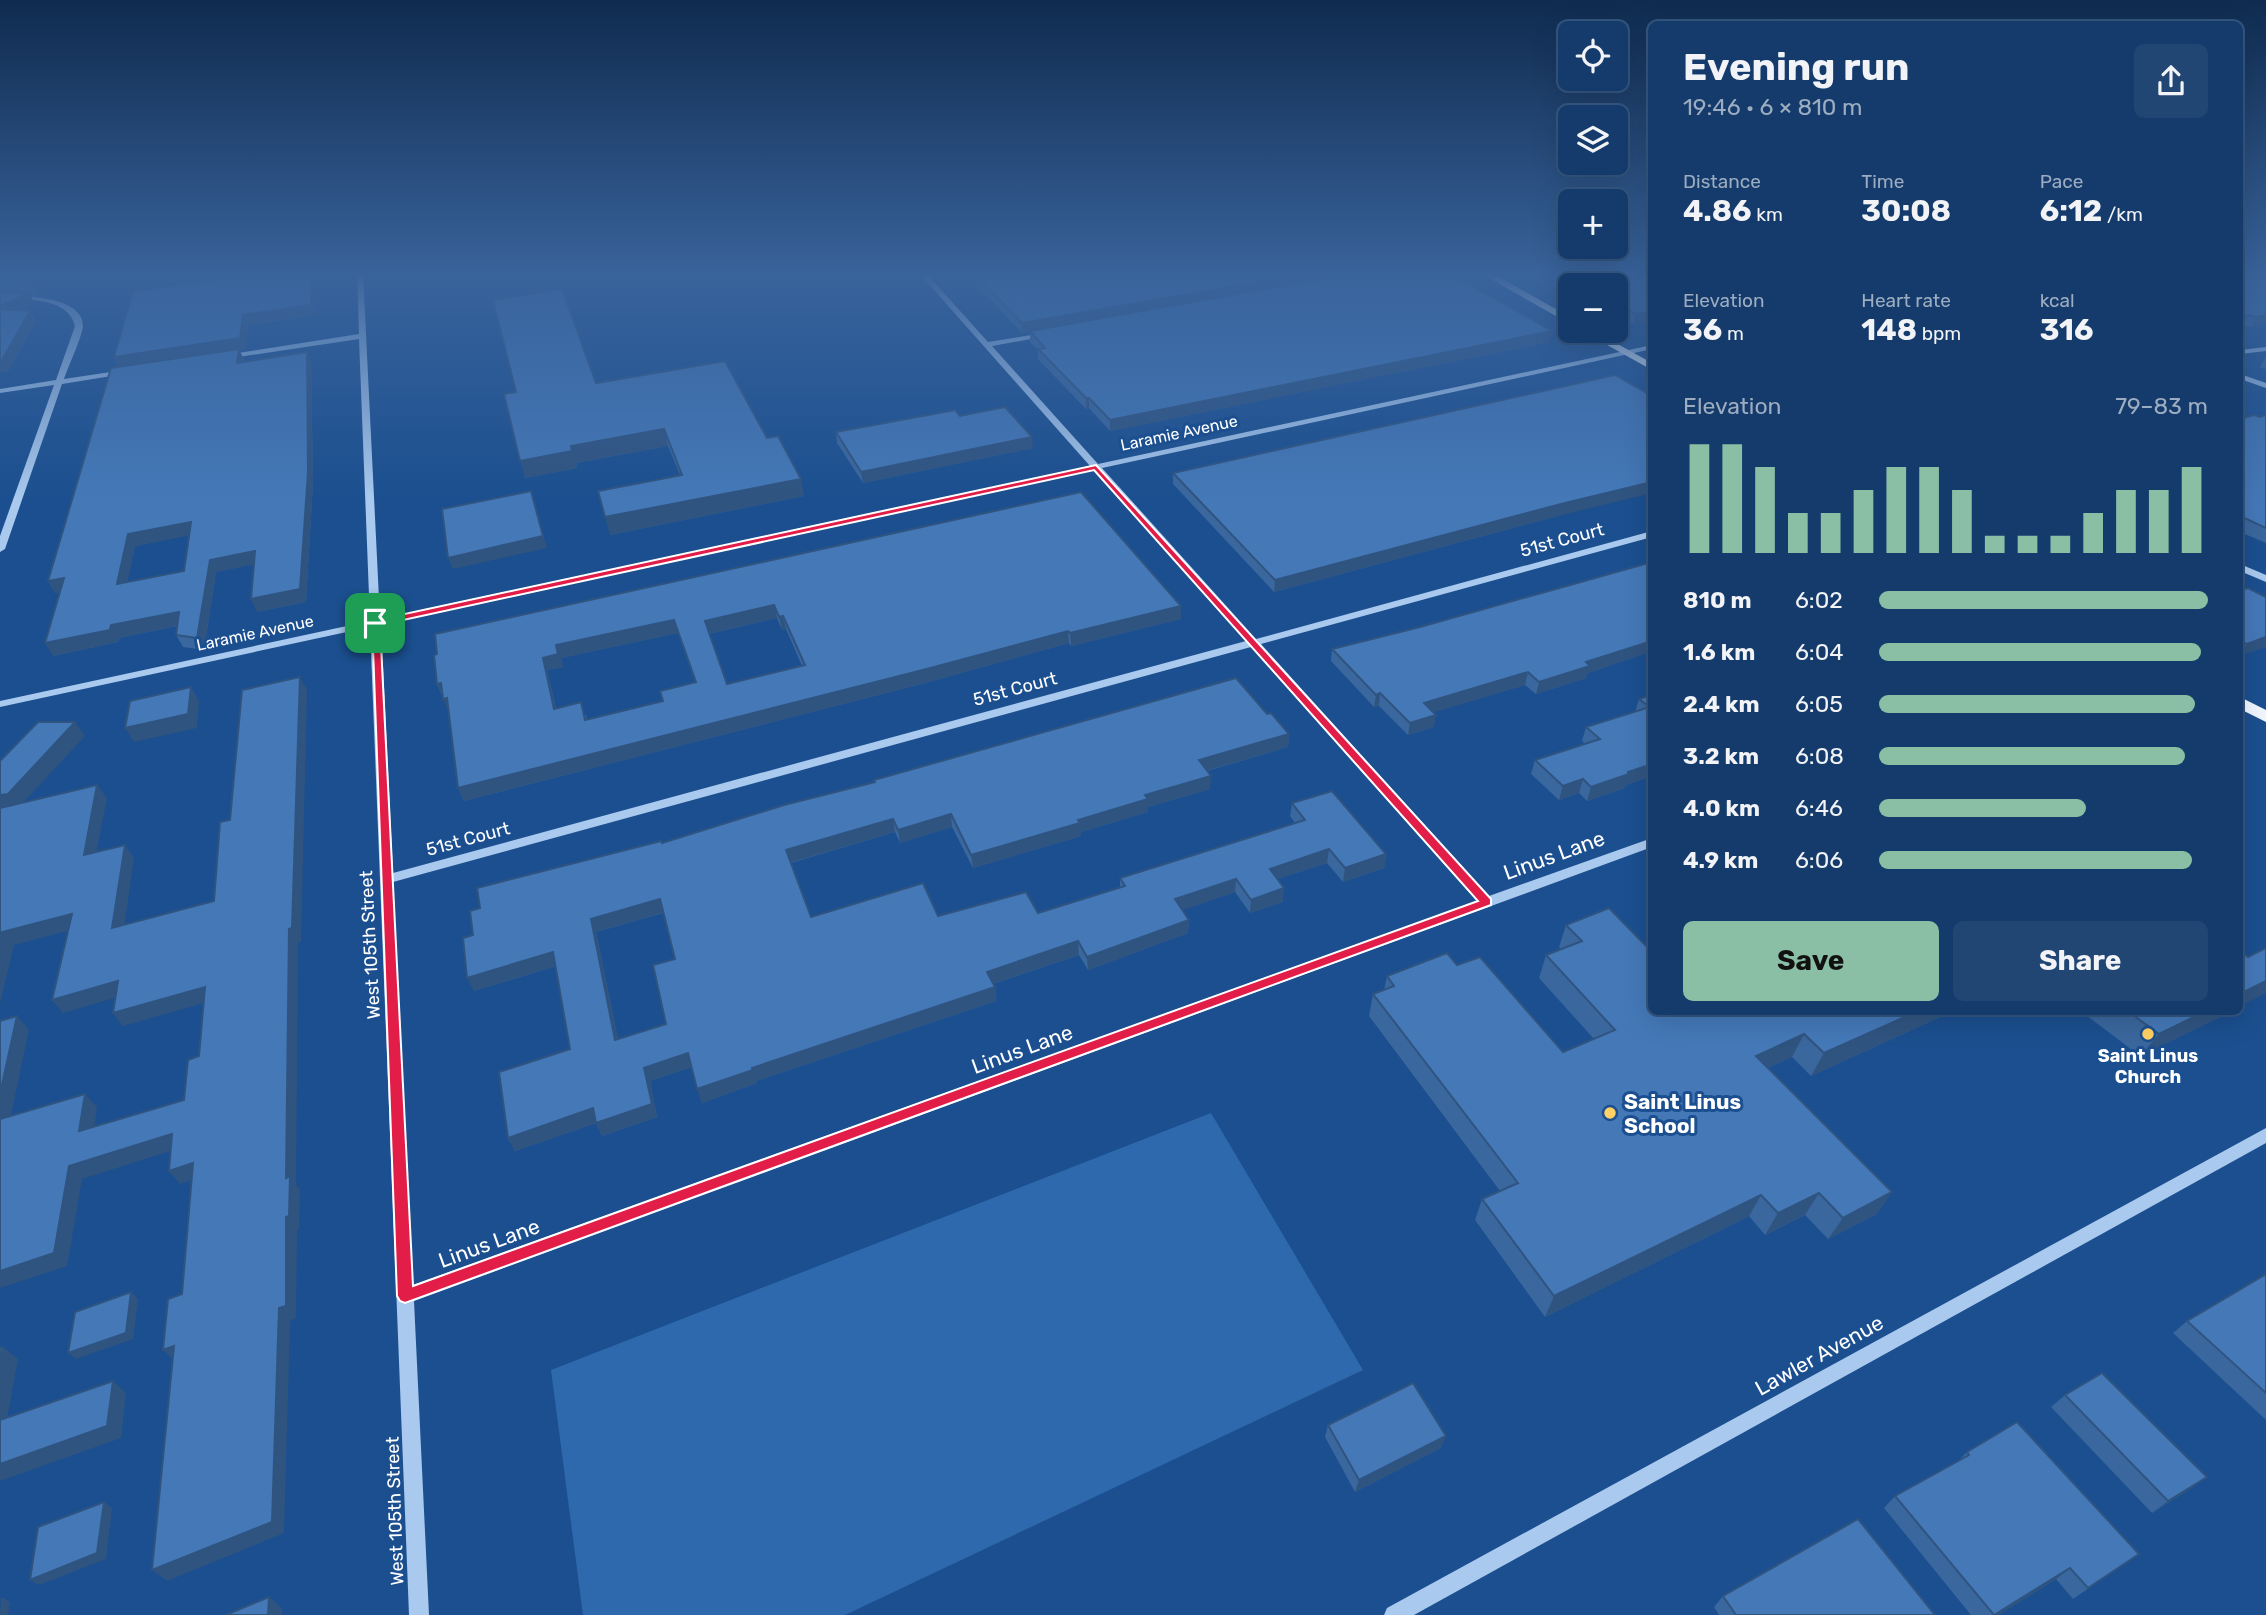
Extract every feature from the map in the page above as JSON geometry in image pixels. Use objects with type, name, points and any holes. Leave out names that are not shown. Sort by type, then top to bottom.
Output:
[{"type":"main road","points":[[1619,348],[1648,365]]},
{"type":"main road","points":[[2243,704],[2266,717]]},
{"type":"street","points":[[0,549],[71,348]]},
{"type":"street","points":[[211,359],[281,348]]},
{"type":"street","name":"West 105th Street","points":[[364,348],[419,1615]]},
{"type":"street","points":[[989,348],[1486,902]]},
{"type":"street","name":"Laramie Avenue","points":[[0,704],[1645,348]]},
{"type":"street","points":[[2243,352],[2266,349]]},
{"type":"street","points":[[0,391],[128,371]]},
{"type":"street","points":[[2243,377],[2266,386]]},
{"type":"street","name":"51st Court","points":[[386,879],[1648,535]]},
{"type":"street","points":[[2243,568],[2266,579]]},
{"type":"street","name":"Linus Lane","points":[[405,1296],[1648,843]]},
{"type":"street","name":"Lawler Avenue","points":[[1394,1615],[2266,1135]]},
{"type":"shaded area","points":[[1211,1113],[1363,1370],[845,1615],[583,1615],[551,1370]]},
{"type":"building","points":[[0,348],[9,348],[2,360],[0,361]]},
{"type":"building","points":[[116,348],[171,348],[114,357]]},
{"type":"building","points":[[505,348],[583,348],[596,383],[725,361],[767,438],[778,436],[801,479],[605,517],[598,491],[682,475],[664,429],[571,446],[572,451],[520,461],[504,394],[516,392]]},
{"type":"building","points":[[1042,348],[1466,348],[1110,420],[1038,349]]},
{"type":"building","points":[[239,349],[237,363],[307,352],[308,472],[300,589],[251,599],[255,551],[210,560],[197,638],[176,635],[179,612],[111,625],[110,630],[45,643],[64,578],[48,581],[111,368]],"holes":[[[191,522],[184,571],[117,584],[128,534]]]},
{"type":"building","points":[[1615,375],[1648,394],[1648,483],[1275,580],[1173,473]]},
{"type":"building","points":[[1005,407],[1032,437],[861,472],[836,432],[955,410],[960,416]]},
{"type":"building","points":[[2266,415],[2266,528],[2243,517],[2243,418]]},
{"type":"building","points":[[531,491],[543,536],[448,558],[442,509]]},
{"type":"building","points":[[1081,492],[1181,606],[1070,633],[1068,631],[458,788],[447,698],[443,699],[441,683],[437,684],[435,634]],"holes":[[[774,605],[779,617],[783,616],[805,665],[727,684],[705,621]],[[674,620],[696,682],[660,691],[663,701],[585,720],[581,702],[554,709],[543,658],[558,654],[556,645]]]},
{"type":"building","points":[[1648,563],[1648,642],[1586,662],[1590,666],[1539,682],[1528,672],[1424,703],[1436,715],[1410,723],[1380,693],[1376,695],[1332,649]]},
{"type":"building","points":[[2243,588],[2248,588],[2266,597],[2266,637],[2247,644],[2243,642]]},
{"type":"building","points":[[300,677],[292,928],[289,929],[286,1178],[290,1176],[289,1216],[286,1217],[286,1306],[279,1308],[272,1522],[152,1570],[174,1346],[163,1350],[168,1299],[182,1294],[193,1163],[169,1171],[172,1134],[69,1166],[54,1253],[0,1271],[0,1119],[85,1094],[79,1131],[184,1100],[188,1060],[199,1056],[205,987],[113,1013],[118,981],[52,1000],[72,914],[2,932],[0,942],[0,808],[97,785],[84,855],[125,845],[112,928],[214,901],[220,822],[230,820],[242,690]]},
{"type":"building","points":[[1236,678],[1267,714],[1271,713],[1289,734],[1199,760],[1211,776],[1145,795],[1148,799],[1078,820],[1080,823],[971,855],[951,814],[898,830],[893,819],[786,850],[811,917],[923,883],[938,916],[1026,892],[1038,913],[1125,886],[1120,878],[1305,820],[1292,803],[1332,791],[1386,854],[1345,868],[1329,849],[1270,869],[1284,888],[1251,900],[1236,879],[1175,899],[1189,920],[1087,957],[1078,941],[987,972],[995,987],[697,1089],[688,1053],[644,1068],[652,1104],[596,1123],[593,1108],[508,1138],[499,1072],[570,1049],[553,952],[467,978],[463,938],[473,935],[470,911],[480,908],[477,888],[661,841],[662,843],[784,805],[875,782],[874,780]],"holes":[[[660,899],[675,959],[653,965],[666,1024],[615,1040],[591,919]]]},
{"type":"building","points":[[191,687],[188,714],[125,728],[130,701]]},
{"type":"building","points":[[1648,696],[1648,706],[1639,699]]},
{"type":"building","points":[[1648,708],[1648,765],[1591,787],[1583,779],[1563,786],[1535,760],[1600,739],[1586,727]]},
{"type":"building","points":[[38,722],[75,722],[8,794],[0,795],[0,761]]},
{"type":"building","name":"Saint Linus School","points":[[1609,908],[1648,948],[1648,1015],[1909,1015],[1824,1053],[1804,1034],[1756,1056],[1892,1192],[1843,1218],[1819,1193],[1778,1213],[1761,1195],[1554,1296],[1482,1199],[1518,1183],[1373,994],[1394,986],[1387,976],[1447,953],[1457,965],[1480,957],[1563,1052],[1615,1030],[1546,955],[1582,941],[1566,925]]},
{"type":"building","points":[[2266,948],[2266,981],[2243,992],[2243,953],[2248,957]]},
{"type":"building","points":[[2133,1015],[2198,1015],[2159,1034]]},
{"type":"building","points":[[17,1016],[0,1094],[0,1021]]},
{"type":"building","points":[[2266,1274],[2266,1393],[2187,1321]]},
{"type":"building","points":[[131,1292],[126,1333],[68,1353],[75,1312]]},
{"type":"building","points":[[2102,1373],[2207,1477],[2168,1501],[2065,1395]]},
{"type":"building","points":[[113,1381],[107,1426],[0,1464],[0,1420]]},
{"type":"building","points":[[1413,1383],[1446,1436],[1359,1480],[1328,1425]]},
{"type":"building","points":[[2017,1422],[2139,1554],[2088,1588],[2070,1568],[1994,1615],[1895,1496],[1969,1455],[1967,1452]]},
{"type":"building","points":[[104,1502],[97,1553],[30,1580],[38,1527]]},
{"type":"building","points":[[1858,1519],[1935,1615],[1736,1615],[1723,1596]]},
{"type":"building","points":[[269,1597],[268,1615],[226,1615]]},
{"type":"place","name":"Saint Linus Church","points":[[2148,1034]]},
{"type":"place","name":"Saint Linus School","points":[[1610,1113]]},
{"type":"route","points":[[1096,467],[1486,902],[405,1296],[375,623],[1096,467]]}]
